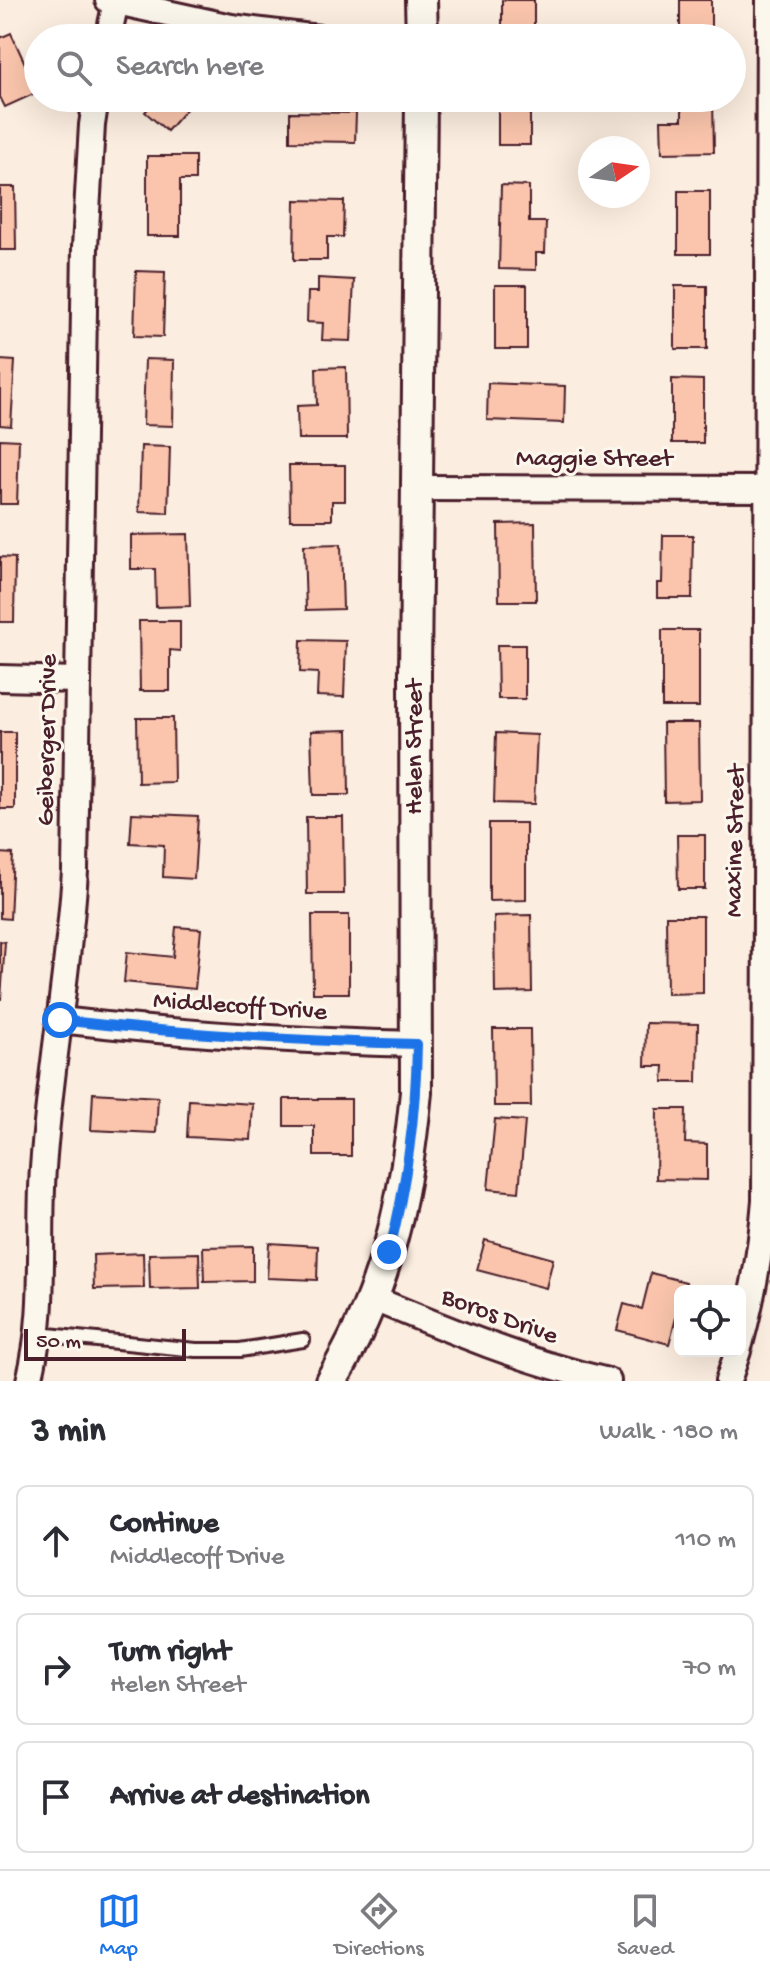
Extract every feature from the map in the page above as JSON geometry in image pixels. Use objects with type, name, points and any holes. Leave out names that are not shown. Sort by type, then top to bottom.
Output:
[{"type":"street","points":[[421,0],[422,24]]},
{"type":"street","name":"Maxine Street","points":[[746,1323],[762,1245],[767,1117],[769,0]]},
{"type":"street","points":[[110,24],[112,1],[217,24]]},
{"type":"street","name":"Geiberger Drive","points":[[29,1381],[38,1334],[42,1281],[43,1166],[72,930],[85,247],[94,112]]},
{"type":"street","name":"Helen Street","points":[[331,1381],[374,1299],[400,1209],[411,1151],[416,1092],[421,112]]},
{"type":"street","name":"Maggie Street","points":[[417,488],[769,489]]},
{"type":"street","points":[[0,678],[77,680]]},
{"type":"street","name":"Middlecoff Drive","points":[[60,1020],[222,1036],[417,1044]]},
{"type":"street","name":"Boros Drive","points":[[374,1299],[492,1348],[608,1381]]},
{"type":"street","points":[[728,1381],[736,1357]]},
{"type":"lane","points":[[38,1334],[196,1350],[240,1350],[303,1340]]},
{"type":"building","points":[[502,0],[534,0],[534,24],[502,24]]},
{"type":"building","points":[[680,0],[711,0],[711,24],[680,24]]},
{"type":"building","points":[[11,33],[24,61],[24,98],[5,107],[0,97],[0,38]]},
{"type":"building","points":[[145,112],[184,112],[167,131]]},
{"type":"building","points":[[290,112],[356,113],[355,142],[290,141]]},
{"type":"building","points":[[498,112],[530,112],[530,145],[498,145]]},
{"type":"building","points":[[682,112],[713,112],[714,152],[662,153],[661,120],[682,120]]},
{"type":"building","points":[[147,156],[195,156],[195,180],[180,180],[180,236],[147,236]]},
{"type":"building","points":[[501,185],[529,186],[529,222],[546,222],[545,253],[536,253],[536,270],[499,269]]},
{"type":"building","points":[[0,187],[15,187],[16,250],[0,250]]},
{"type":"building","points":[[678,191],[710,191],[710,254],[678,254]]},
{"type":"building","points":[[295,200],[344,201],[343,237],[327,237],[327,260],[294,260]]},
{"type":"building","points":[[136,271],[165,272],[163,337],[134,336]]},
{"type":"building","points":[[318,278],[354,280],[351,341],[322,340],[323,323],[307,322],[308,292],[318,292]]},
{"type":"building","points":[[495,285],[527,285],[527,349],[495,349]]},
{"type":"building","points":[[675,286],[707,286],[707,349],[675,349]]},
{"type":"building","points":[[145,359],[174,360],[173,426],[143,425]]},
{"type":"building","points":[[0,360],[15,361],[11,426],[0,425]]},
{"type":"building","points":[[346,367],[347,439],[298,439],[297,406],[317,405],[316,368]]},
{"type":"building","points":[[672,379],[703,380],[703,443],[672,443]]},
{"type":"building","points":[[488,383],[565,386],[564,423],[487,420]]},
{"type":"building","points":[[0,439],[19,440],[17,504],[0,504]]},
{"type":"building","points":[[141,446],[170,447],[168,513],[139,512]]},
{"type":"building","points":[[289,465],[345,465],[345,501],[332,501],[332,520],[290,520]]},
{"type":"building","points":[[535,523],[536,601],[499,601],[498,524]]},
{"type":"building","points":[[188,534],[190,606],[156,607],[155,569],[131,569],[131,535]]},
{"type":"building","points":[[663,535],[693,535],[692,598],[657,598],[657,583],[662,583]]},
{"type":"building","points":[[341,544],[343,609],[306,610],[304,545]]},
{"type":"building","points":[[0,557],[15,558],[14,622],[0,622]]},
{"type":"building","points":[[139,621],[180,621],[180,651],[170,650],[170,691],[140,691]]},
{"type":"building","points":[[662,630],[699,630],[699,707],[662,707]]},
{"type":"building","points":[[301,640],[346,641],[344,697],[317,696],[318,673],[300,672]]},
{"type":"building","points":[[497,645],[525,645],[525,699],[498,699]]},
{"type":"building","points":[[137,718],[173,718],[174,782],[138,783]]},
{"type":"building","points":[[663,723],[699,723],[700,800],[664,801]]},
{"type":"building","points":[[348,730],[349,795],[313,795],[311,731]]},
{"type":"building","points":[[0,732],[15,732],[15,809],[0,809]]},
{"type":"building","points":[[496,733],[537,735],[534,804],[494,803]]},
{"type":"building","points":[[132,813],[198,816],[194,879],[163,877],[164,845],[130,843]]},
{"type":"building","points":[[306,817],[343,817],[344,894],[307,894]]},
{"type":"building","points":[[489,823],[526,823],[526,900],[489,901]]},
{"type":"building","points":[[677,835],[705,835],[705,889],[678,889]]},
{"type":"building","points":[[0,853],[13,854],[10,919],[0,918]]},
{"type":"building","points":[[312,915],[349,915],[349,993],[313,993]]},
{"type":"building","points":[[531,915],[532,992],[495,993],[494,916]]},
{"type":"building","points":[[666,916],[703,916],[703,993],[667,994]]},
{"type":"building","points":[[176,927],[201,929],[195,989],[124,982],[127,952],[173,957]]},
{"type":"building","points":[[0,941],[5,942],[1,999],[0,999]]},
{"type":"building","points":[[646,1023],[698,1024],[697,1082],[663,1082],[664,1066],[645,1066]]},
{"type":"building","points":[[493,1029],[530,1029],[531,1106],[494,1106]]},
{"type":"building","points":[[93,1093],[158,1097],[156,1133],[91,1130]]},
{"type":"building","points":[[284,1099],[351,1099],[351,1156],[314,1156],[314,1126],[284,1126]]},
{"type":"building","points":[[189,1100],[253,1104],[251,1140],[187,1137]]},
{"type":"building","points":[[657,1109],[686,1109],[685,1143],[707,1144],[707,1180],[656,1179]]},
{"type":"building","points":[[495,1119],[525,1121],[519,1192],[488,1189]]},
{"type":"building","points":[[485,1240],[553,1259],[546,1288],[477,1270]]},
{"type":"building","points":[[269,1243],[318,1246],[317,1280],[267,1278]]},
{"type":"building","points":[[253,1246],[253,1281],[204,1282],[203,1247]]},
{"type":"building","points":[[143,1253],[144,1288],[94,1289],[93,1255]]},
{"type":"building","points":[[199,1253],[200,1288],[150,1289],[149,1254]]},
{"type":"building","points":[[651,1273],[686,1282],[685,1285],[674,1285],[674,1325],[669,1344],[617,1330],[624,1304],[642,1309]]},
{"type":"route","points":[[60,1020],[163,1032],[296,1041],[417,1044],[411,1151],[389,1252]]}]
